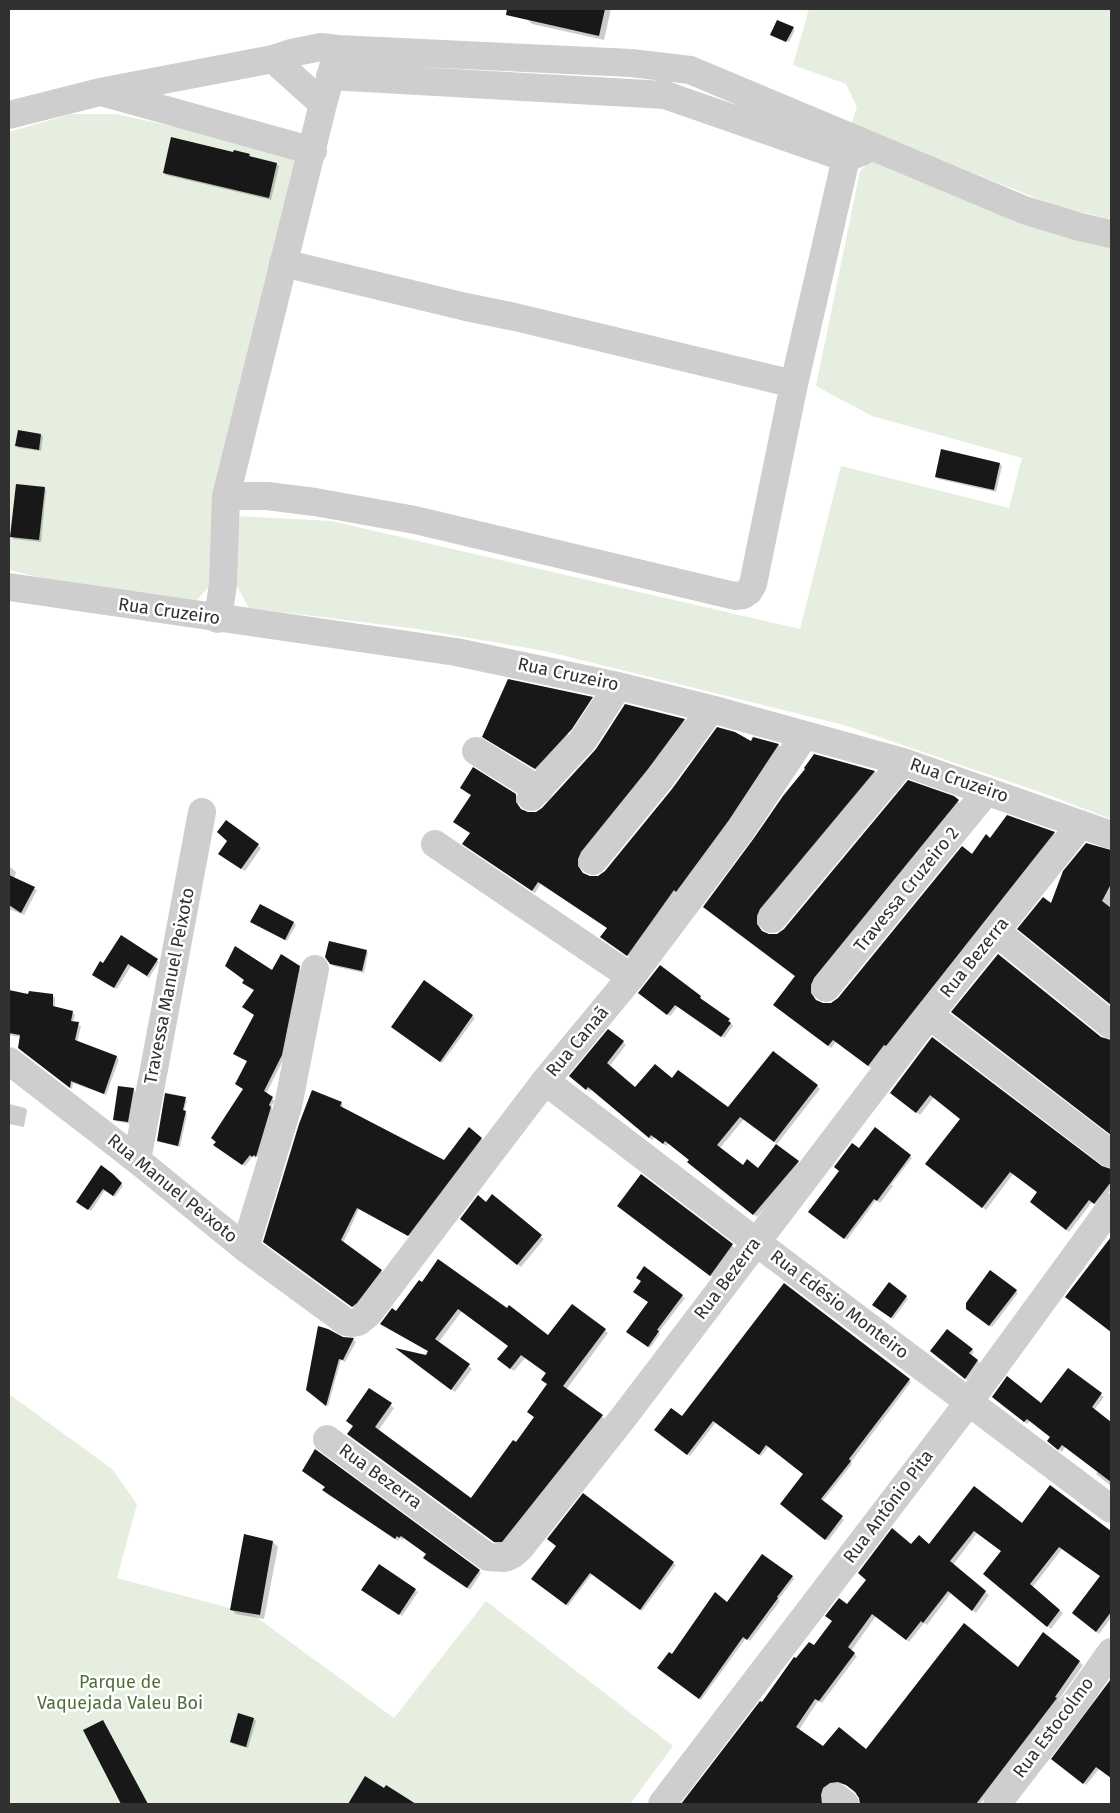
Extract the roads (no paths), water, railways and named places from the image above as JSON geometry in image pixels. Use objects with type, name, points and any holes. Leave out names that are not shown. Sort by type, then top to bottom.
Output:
[{"type":"street","points":[[9,115],[100,92],[273,58],[321,46],[338,49],[631,63],[690,70],[857,148],[1024,210],[1111,234]]},
{"type":"street","points":[[218,619],[223,584],[226,496],[338,49]]},
{"type":"street","points":[[273,58],[323,104]]},
{"type":"street","points":[[330,76],[665,95],[857,148]]},
{"type":"street","points":[[100,92],[313,151]]},
{"type":"street","points":[[226,496],[267,496],[416,520],[735,596],[743,596],[749,592],[753,584],[794,384],[857,148]]},
{"type":"street","points":[[284,263],[466,308],[515,317],[794,384]]},
{"type":"street","name":"Rua Cruzeiro","points":[[10,594],[218,619],[456,652],[618,686],[711,709],[903,762],[1111,835]]},
{"type":"street","points":[[476,752],[535,794],[584,739],[618,686]]},
{"type":"street","points":[[593,861],[660,779],[711,709]]},
{"type":"street","name":"Rua Canaã","points":[[336,1314],[346,1322],[352,1323],[358,1322],[368,1314],[545,1081],[631,977],[742,829],[804,736]]},
{"type":"street","points":[[772,920],[903,762]]},
{"type":"street","name":"Travessa Cruzeiro 2","points":[[826,988],[987,791]]},
{"type":"street","name":"Travessa Manuel Peixoto","points":[[137,1160],[202,812]]},
{"type":"street","name":"Rua Bezerra","points":[[327,1439],[488,1557],[505,1558],[520,1548],[623,1418],[929,1015],[1081,824]]},
{"type":"street","points":[[435,844],[631,977]]},
{"type":"street","points":[[996,932],[1111,1025]]},
{"type":"street","points":[[246,1248],[288,1106],[315,969]]},
{"type":"street","points":[[929,1015],[1111,1154]]},
{"type":"street","name":"Rua Manuel Peixoto","points":[[9,1061],[137,1160],[246,1248],[336,1314]]},
{"type":"street","name":"Rua Edésio Monteiro","points":[[545,1081],[968,1403],[1111,1509]]},
{"type":"street","name":"Rua Antônio Pita","points":[[662,1804],[968,1403],[1111,1207]]},
{"type":"street","name":"Rua Estocolmo","points":[[997,1804],[1075,1703],[1111,1652]]},
{"type":"park label","name":"Parque de Vaquejada Valeu Boi","points":[[120,1694]]}]
